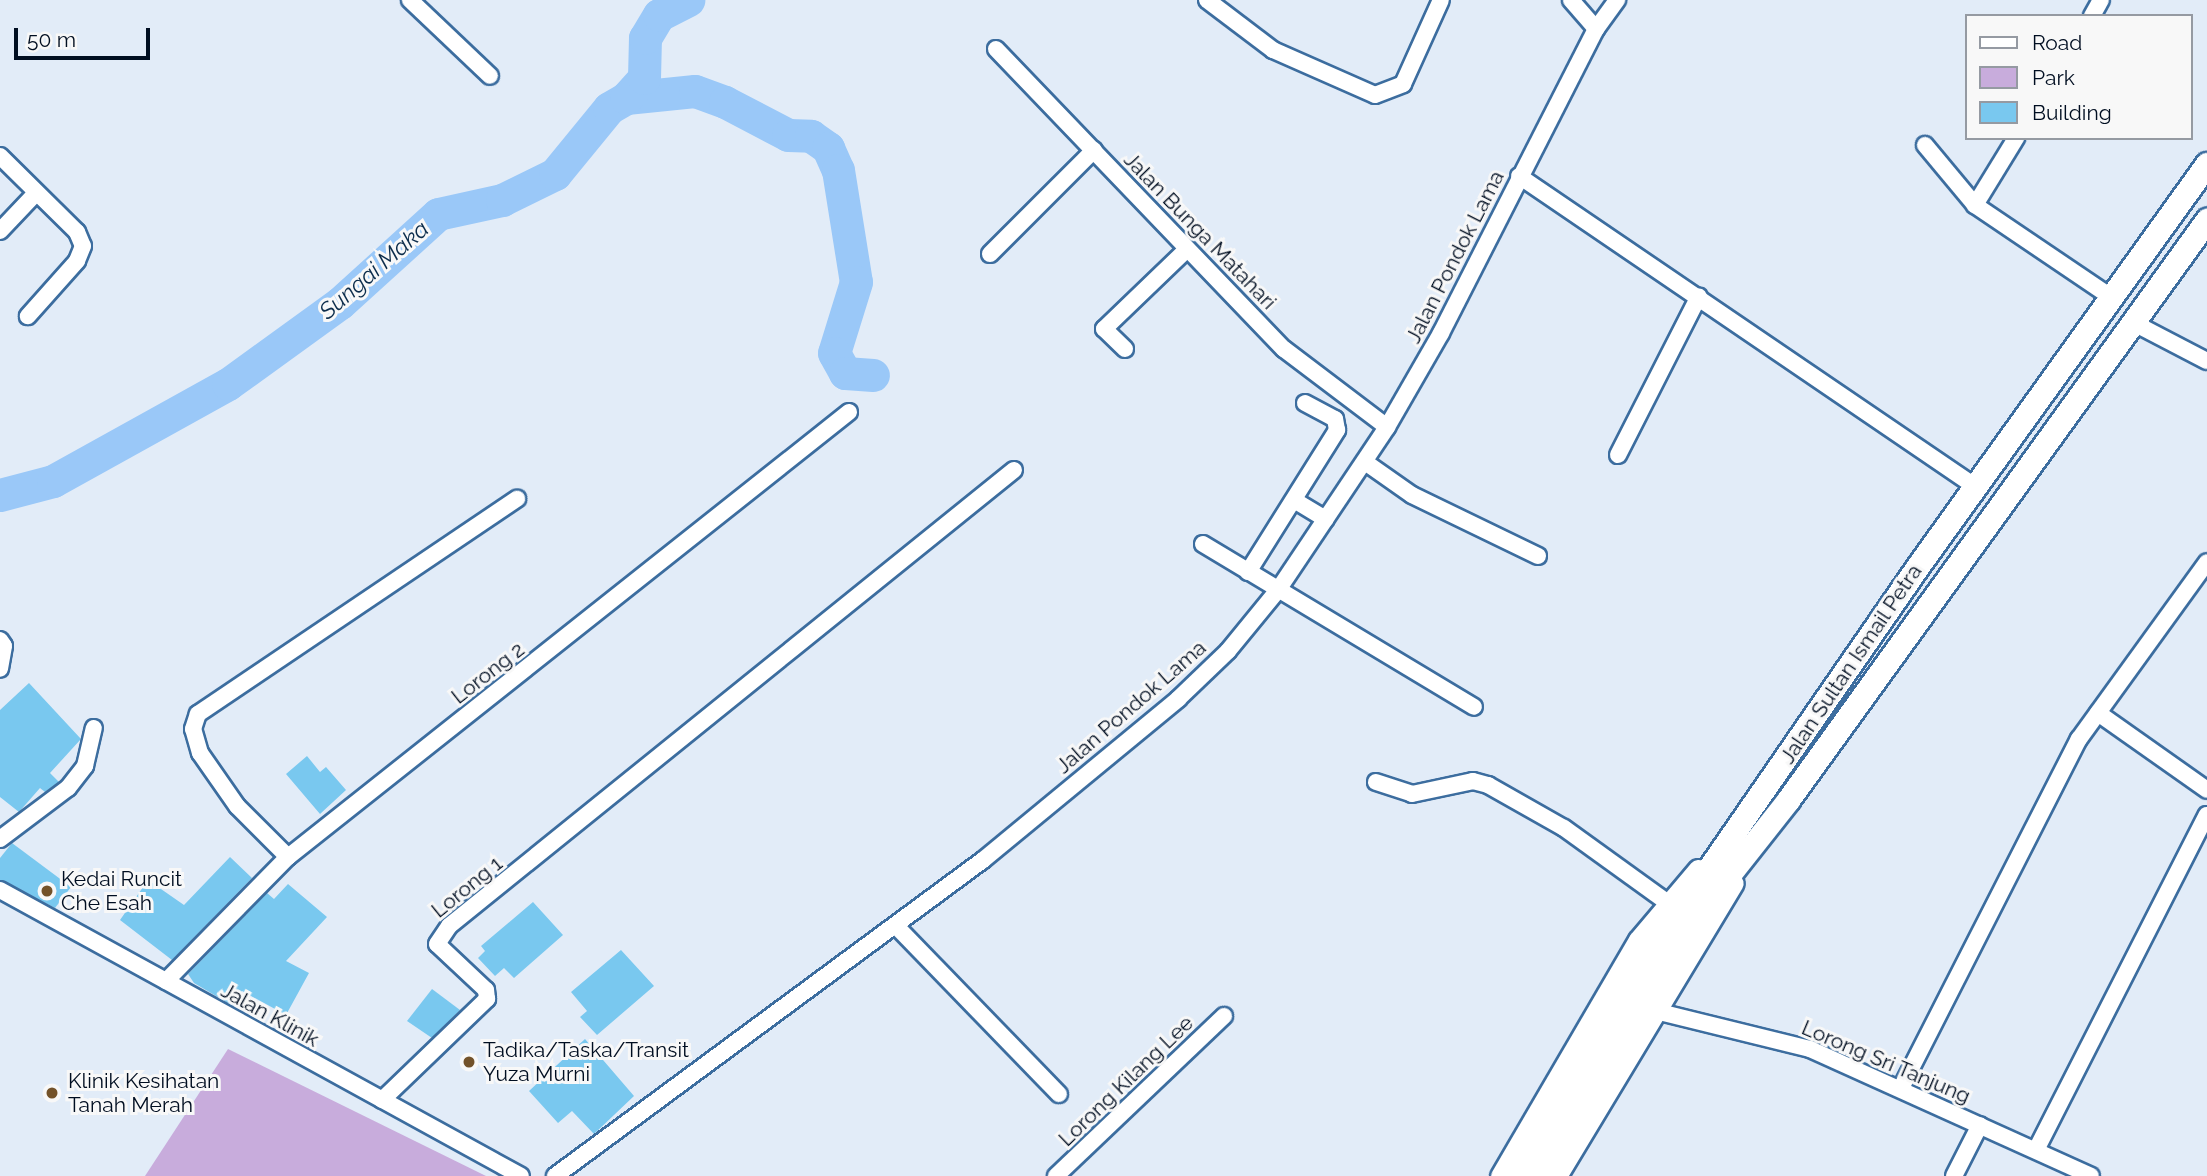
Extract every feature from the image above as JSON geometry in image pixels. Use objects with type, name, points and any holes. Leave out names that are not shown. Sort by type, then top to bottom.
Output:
[{"type":"main road","name":"Jalan Sultan Ismail Petra","points":[[1536,1176],[1755,804],[1976,487],[2114,299],[2207,164]]},
{"type":"main road","name":"Jalan Sultan Ismail Petra","points":[[1514,1176],[1634,1009],[1687,928],[1787,800],[2207,220]]},
{"type":"street","points":[[1208,0],[1273,50],[1375,95],[1403,83],[1440,0]]},
{"type":"street","points":[[1571,0],[1597,29]]},
{"type":"street","name":"Jalan Pondok Lama","points":[[555,1176],[895,926],[1178,699],[1228,651],[1278,590],[1387,427],[1441,333],[1519,176],[1597,29],[1617,0]]},
{"type":"street","points":[[420,3],[490,76]]},
{"type":"street","name":"Jalan Bunga Matahari","points":[[996,49],[1186,250],[1284,349],[1387,427]]},
{"type":"street","points":[[1975,205],[2015,140]]},
{"type":"street","points":[[1925,145],[1975,205],[2114,299]]},
{"type":"street","points":[[990,254],[1094,150]]},
{"type":"street","points":[[0,156],[78,232],[83,246],[77,261],[28,316]]},
{"type":"street","points":[[1519,176],[1976,487]]},
{"type":"street","points":[[0,231],[36,193]]},
{"type":"street","points":[[1125,349],[1104,329],[1186,250]]},
{"type":"street","points":[[1618,455],[1699,296]]},
{"type":"street","points":[[2134,323],[2207,361]]},
{"type":"street","points":[[1248,572],[1337,430],[1335,419],[1306,403]]},
{"type":"street","name":"Lorong 2","points":[[166,981],[288,857],[849,412]]},
{"type":"street","points":[[1365,462],[1412,495],[1538,556]]},
{"type":"street","name":"Lorong 1","points":[[382,1100],[487,999],[486,990],[437,944],[438,938],[1014,470]]},
{"type":"street","points":[[288,857],[237,806],[200,753],[193,729],[198,714],[517,499]]},
{"type":"street","points":[[1294,500],[1326,519]]},
{"type":"street","points":[[1203,544],[1474,707]]},
{"type":"street","points":[[1901,1088],[2068,760],[2098,713],[2207,562]]},
{"type":"street","points":[[0,640],[4,646],[0,669]]},
{"type":"street","points":[[2098,713],[2207,790]]},
{"type":"street","points":[[0,839],[68,788],[85,766],[94,727]]},
{"type":"street","points":[[1376,782],[1412,794],[1473,780],[1488,785],[1564,828],[1668,903]]},
{"type":"street","points":[[1500,1176],[1638,940],[1755,804]]},
{"type":"street","points":[[2036,1150],[2207,815]]},
{"type":"street","name":"Jalan Klinik","points":[[0,890],[521,1176]]},
{"type":"street","points":[[895,926],[1059,1094]]},
{"type":"street","points":[[1557,1176],[1634,1009]]},
{"type":"street","name":"Lorong Sri Tanjung","points":[[1634,1009],[1810,1049],[2091,1176]]},
{"type":"street","name":"Lorong Kilang Lee","points":[[1056,1176],[1224,1016]]},
{"type":"street","points":[[1954,1176],[1980,1125]]},
{"type":"green space","points":[[228,1049],[486,1176],[145,1176]]},
{"type":"building","points":[[29,683],[81,739],[50,773],[59,782],[45,792],[40,788],[19,812],[0,797],[0,710]]},
{"type":"building","points":[[307,756],[320,772],[326,767],[346,790],[320,814],[286,774]]},
{"type":"building","points":[[12,843],[71,887],[55,908],[0,880],[0,858]]},
{"type":"building","points":[[230,857],[252,878],[172,960],[120,920],[148,880],[184,905]]},
{"type":"building","points":[[288,884],[327,917],[286,961],[309,973],[286,1015],[242,991],[233,1006],[194,983],[188,974],[267,893],[274,899]]},
{"type":"building","points":[[533,902],[563,935],[514,978],[504,968],[495,976],[478,958],[485,951],[481,946]]},
{"type":"building","points":[[621,950],[654,986],[597,1035],[580,1017],[587,1011],[571,992]]},
{"type":"building","points":[[432,989],[460,1010],[432,1038],[407,1021]]},
{"type":"building","points":[[585,1039],[634,1096],[594,1134],[572,1111],[558,1123],[529,1091]]},
{"type":"waterway","name":"Sungai Maka","points":[[0,495],[53,481],[228,384],[340,303],[438,214],[502,200],[555,174],[609,108],[626,98],[644,78],[645,38],[659,15],[688,0]]},
{"type":"waterway","points":[[626,98],[695,91],[725,102],[788,135],[811,136],[828,148],[838,170],[856,282],[834,353],[845,373],[873,375]]},
{"type":"place","name":"Kedai Runcit Che Esah","points":[[47,891]]},
{"type":"place","name":"Tadika/Taska/Transit Yuza Murni","points":[[469,1062]]},
{"type":"place","name":"Klinik Kesihatan Tanah Merah","points":[[52,1093]]}]
